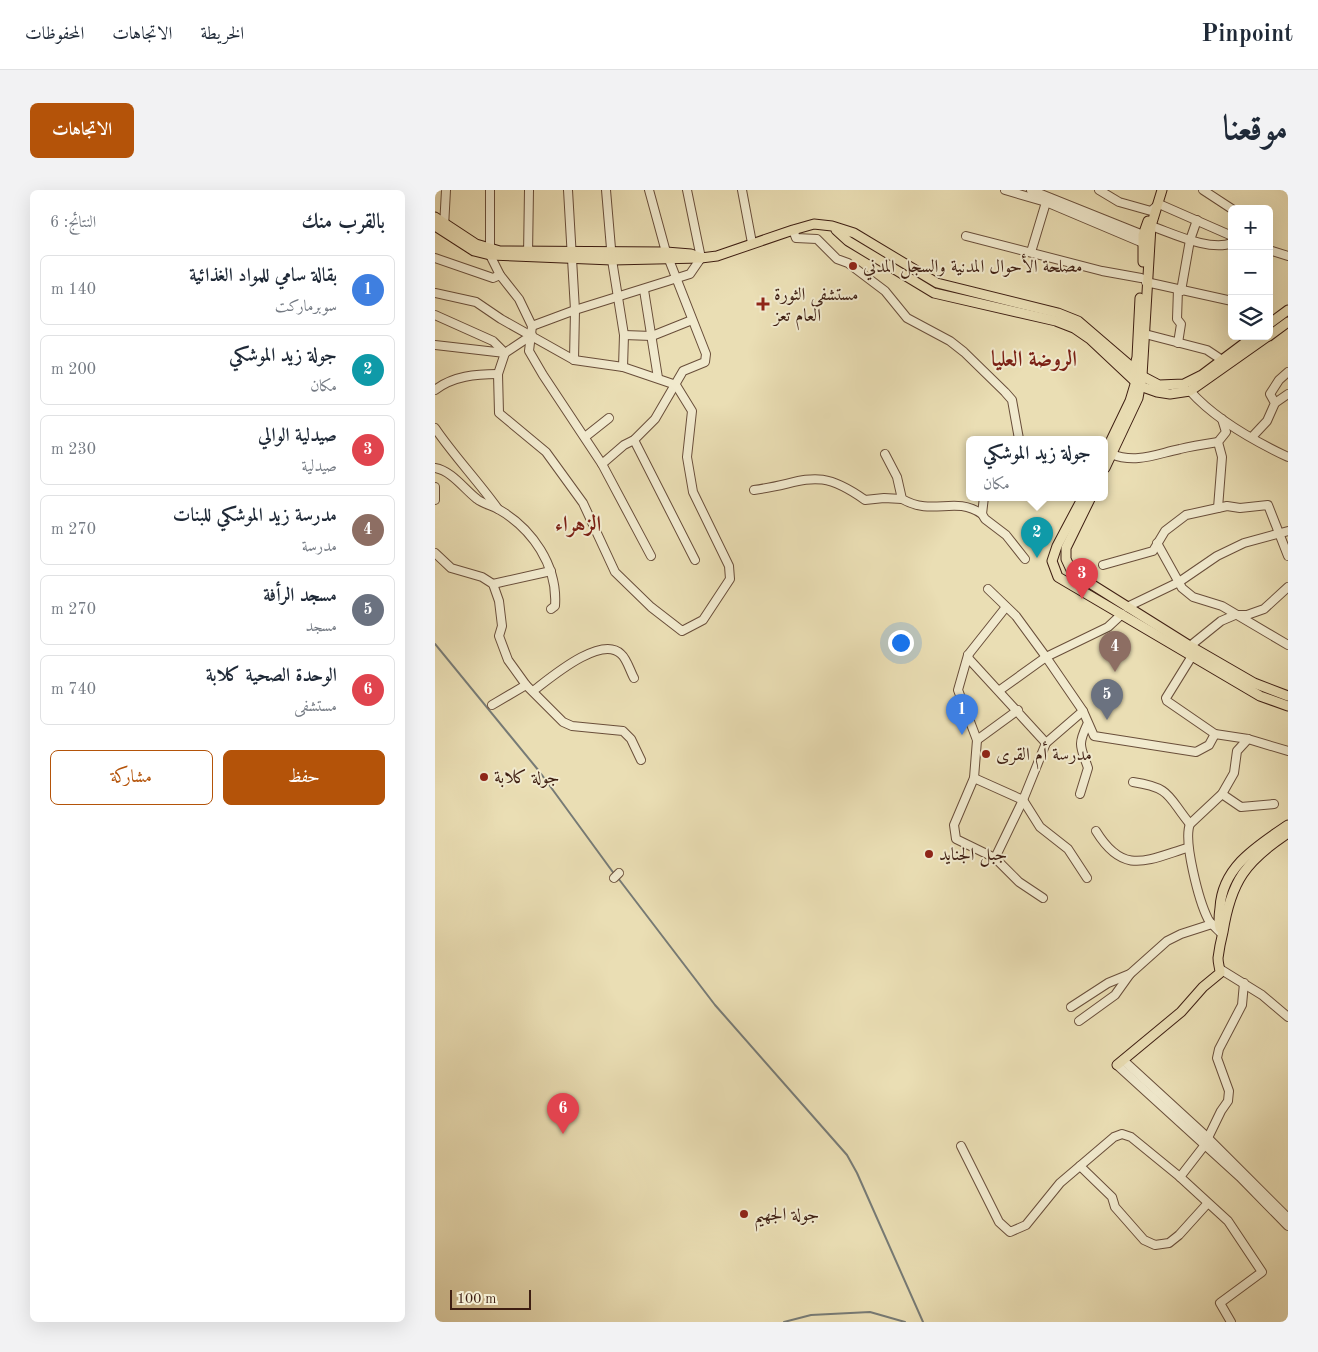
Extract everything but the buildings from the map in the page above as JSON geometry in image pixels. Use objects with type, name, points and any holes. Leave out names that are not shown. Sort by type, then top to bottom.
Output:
[{"type":"main road","points":[[1108,454],[1139,381],[1145,334],[1143,239],[1151,211],[1160,190]]},
{"type":"main road","points":[[1134,369],[1137,357],[1151,226],[1159,204],[1160,190]]},
{"type":"main road","points":[[435,217],[440,227],[475,251],[612,256],[701,258],[717,256],[751,243],[814,224],[832,226],[853,233],[937,282],[1058,313],[1078,320],[1134,369],[1139,381]]},
{"type":"main road","points":[[832,226],[848,241],[934,293],[1056,321],[1074,328],[1090,339],[1139,381],[1157,392],[1170,394],[1189,391],[1263,340]]},
{"type":"main road","points":[[1273,321],[1288,310]]},
{"type":"main road","points":[[1273,333],[1288,322]]},
{"type":"main road","points":[[1139,381],[1159,385],[1183,384],[1222,360],[1249,340]]},
{"type":"main road","points":[[1081,501],[1057,546],[1053,566],[1058,577],[1124,610],[1254,683],[1288,696]]},
{"type":"main road","points":[[1089,501],[1067,544],[1066,559],[1072,572],[1192,656],[1260,696],[1288,706]]},
{"type":"main road","points":[[1223,933],[1219,923],[1224,885],[1236,866],[1253,849],[1288,825]]},
{"type":"main road","points":[[1120,1063],[1181,1012],[1203,986],[1220,974],[1218,957],[1227,907],[1233,889],[1245,868],[1262,851],[1288,833]]},
{"type":"street","points":[[440,227],[446,190]]},
{"type":"street","points":[[490,190],[490,252],[501,275],[519,299],[532,331],[529,350],[543,375],[602,464],[651,556]]},
{"type":"street","points":[[528,254],[529,190]]},
{"type":"street","points":[[567,190],[575,310],[574,360]]},
{"type":"street","points":[[606,190],[612,256],[624,335],[623,367]]},
{"type":"street","points":[[602,464],[624,445],[634,440],[655,418],[683,371],[705,362],[706,354],[667,256],[649,190]]},
{"type":"street","points":[[435,293],[469,299],[532,331],[574,360],[623,367],[676,384],[692,411],[687,457],[693,492],[729,566],[730,580],[703,620],[682,631],[651,607],[615,572],[583,502],[547,452],[499,413],[498,374],[505,353],[532,331],[575,310],[690,274],[701,258],[687,190]]},
{"type":"street","points":[[742,190],[751,243]]},
{"type":"street","points":[[1005,190],[1047,199]]},
{"type":"street","points":[[1031,190],[1047,199],[1143,239]]},
{"type":"street","points":[[1099,190],[1119,202],[1151,211],[1159,204],[1228,234]]},
{"type":"street","points":[[1203,190],[1228,206]]},
{"type":"street","points":[[1031,252],[1047,199]]},
{"type":"street","points":[[1178,343],[1181,324],[1177,319],[1180,290],[1197,220]]},
{"type":"street","points":[[1151,226],[1191,240],[1220,246],[1228,244]]},
{"type":"street","points":[[793,230],[795,238],[817,239],[837,259],[848,263],[885,291],[907,318],[964,352],[1012,400],[1018,436]]},
{"type":"street","points":[[967,236],[1102,271],[1228,300]]},
{"type":"street","points":[[1273,252],[1288,256]]},
{"type":"street","points":[[435,258],[493,278],[501,275]]},
{"type":"street","points":[[643,290],[658,378]]},
{"type":"street","points":[[435,315],[493,341],[505,353]]},
{"type":"street","points":[[624,335],[652,336],[692,320]]},
{"type":"street","points":[[1145,334],[1207,350],[1222,360]]},
{"type":"street","points":[[435,345],[505,353]]},
{"type":"street","points":[[1275,403],[1270,394],[1279,380],[1288,372]]},
{"type":"street","points":[[435,390],[455,379],[477,374],[498,374]]},
{"type":"street","points":[[1189,391],[1222,419],[1288,457]]},
{"type":"street","points":[[1252,437],[1267,421],[1275,403],[1288,394]]},
{"type":"street","points":[[585,437],[609,418]]},
{"type":"street","points":[[1108,454],[1123,459],[1147,458],[1184,448],[1218,442],[1226,432],[1222,419]]},
{"type":"street","points":[[435,428],[477,478],[498,509]]},
{"type":"street","points":[[634,440],[695,560]]},
{"type":"street","points":[[1218,442],[1222,457],[1218,508]]},
{"type":"street","points":[[885,454],[897,477],[902,499]]},
{"type":"street","points":[[435,468],[444,469],[479,501],[498,509],[522,526],[532,537],[551,571],[557,592],[555,606],[551,609]]},
{"type":"street","points":[[755,490],[813,478],[828,480],[852,491],[865,500],[902,499],[930,508],[967,505],[982,514],[1006,535],[1025,559]]},
{"type":"street","points":[[435,487],[435,500]]},
{"type":"street","points":[[982,514],[984,501]]},
{"type":"street","points":[[1103,565],[1148,554],[1153,551],[1165,531],[1186,515],[1218,508],[1268,505],[1284,533],[1288,556]]},
{"type":"street","points":[[1000,690],[1046,657],[1108,627],[1124,610],[1179,582],[1217,556],[1244,543],[1284,533]]},
{"type":"street","points":[[1157,543],[1182,588],[1193,597],[1222,606],[1288,645]]},
{"type":"street","points":[[435,554],[451,568],[482,577],[493,584],[500,609],[502,626],[499,636],[508,660],[526,685],[563,722],[572,726],[623,731],[631,739],[641,760]]},
{"type":"street","points":[[493,584],[551,571]]},
{"type":"street","points":[[1190,646],[1221,621],[1235,614],[1247,615],[1264,609],[1288,587]]},
{"type":"street","points":[[988,589],[1017,616],[1083,711],[1087,726],[1094,736],[1196,752],[1209,745],[1215,734]]},
{"type":"street","points":[[1006,607],[968,655],[958,690],[977,740],[975,778],[954,825],[953,833],[956,839],[995,858],[1019,882],[1043,898]]},
{"type":"street","points":[[533,692],[572,662],[597,652],[614,649],[622,654],[634,678]]},
{"type":"street","points":[[968,655],[969,659],[1000,690],[1046,743]]},
{"type":"street","points":[[1192,656],[1166,700],[1215,734],[1248,739],[1288,751]]},
{"type":"street","points":[[492,705],[526,685]]},
{"type":"street","points":[[977,740],[1018,710]]},
{"type":"street","points":[[995,858],[1023,800],[1046,743],[1083,711]]},
{"type":"street","points":[[1080,794],[1088,768],[1081,753],[1080,740],[1087,726]]},
{"type":"street","points":[[1189,824],[1222,794],[1236,768],[1237,751],[1248,739]]},
{"type":"street","points":[[975,778],[1023,800],[1040,827],[1068,849],[1087,878]]},
{"type":"street","points":[[1133,782],[1152,785],[1169,794],[1189,824],[1187,848],[1203,905],[1212,924],[1223,933]]},
{"type":"street","points":[[1222,794],[1241,807],[1274,804]]},
{"type":"street","points":[[1096,831],[1105,846],[1116,857],[1130,861],[1146,861],[1187,848]]},
{"type":"street","points":[[1079,1022],[1115,995],[1131,974],[1167,941],[1181,934],[1212,924]]},
{"type":"street","points":[[1220,969],[1244,983],[1288,1017]]},
{"type":"street","points":[[1071,1007],[1108,983],[1131,974]]},
{"type":"street","points":[[1180,1177],[1204,1146],[1207,1137],[1228,1101],[1229,1091],[1217,1058],[1219,1049],[1242,1005],[1244,983]]},
{"type":"street","points":[[1120,1063],[1207,1137],[1288,1218]]},
{"type":"street","points":[[1120,1063],[1204,1146],[1240,1177],[1288,1226]]},
{"type":"street","points":[[961,1146],[999,1222],[1010,1232],[1025,1225],[1060,1183],[1114,1136],[1122,1134],[1131,1137],[1180,1177],[1207,1204],[1228,1221],[1262,1272],[1220,1303],[1231,1322]]},
{"type":"street","points":[[1080,1166],[1111,1197],[1115,1207],[1144,1240],[1155,1245],[1169,1243],[1179,1235],[1207,1204]]},
{"type":"waterway","points":[[435,644],[539,771],[615,875]]},
{"type":"waterway","points":[[618,878],[715,1005],[847,1155],[857,1173],[923,1322]]},
{"type":"waterway","points":[[784,1322],[811,1315],[870,1312],[905,1322]]},
{"type":"place","name":"مصلحة الأحوال المدنية والسجل المدني","points":[[853,266]]},
{"type":"place","name":"مستشفى الثورة العام تعز","points":[[763,304]]},
{"type":"place","name":"جولة زيد الموشكي","points":[[1037,558]]},
{"type":"place","name":"صيدلية الوالي","points":[[1082,599]]},
{"type":"place","name":"مدرسة زيد الموشكي للبنات","points":[[1115,672]]},
{"type":"place","name":"مسجد الرأفة","points":[[1107,720]]},
{"type":"place","name":"بقالة سامي للمواد الغذائية","points":[[962,735]]},
{"type":"place","name":"مدرسة أم القرى","points":[[986,754]]},
{"type":"place","name":"جولة كلابة","points":[[484,777]]},
{"type":"place","name":"جبل الجنايد","points":[[929,854]]},
{"type":"place","name":"الوحدة الصحية كلابة","points":[[563,1134]]},
{"type":"place","name":"جولة الجهيم","points":[[744,1214]]},
{"type":"district","name":"الروضة العليا","points":[[1034,358]]},
{"type":"district","name":"الزهراء","points":[[578,523]]}]
